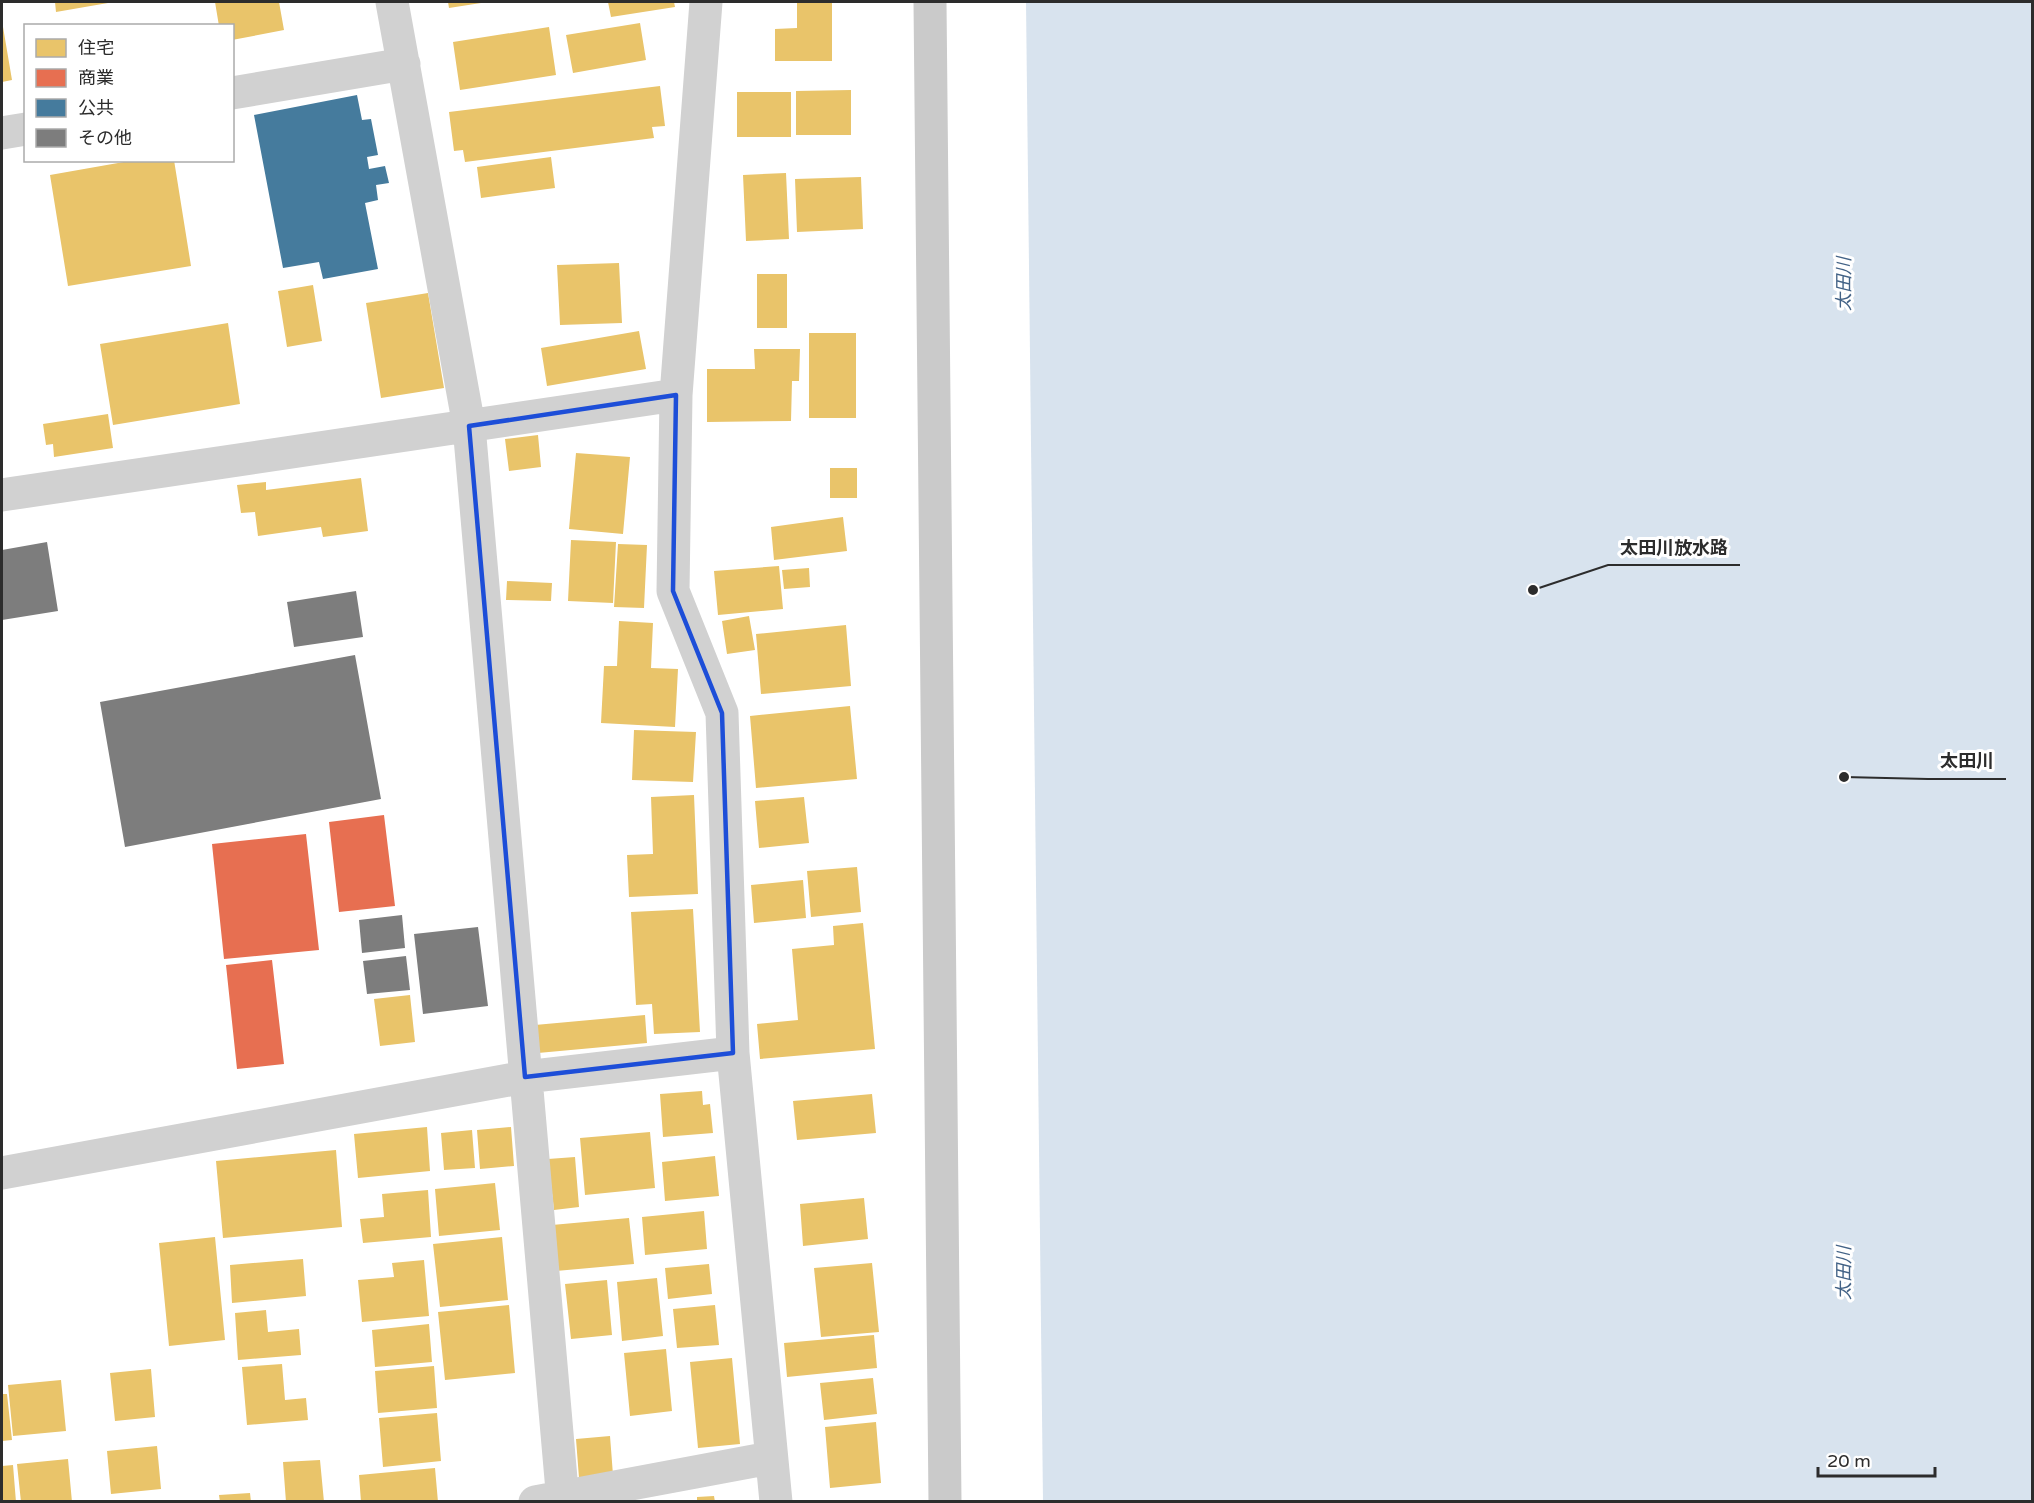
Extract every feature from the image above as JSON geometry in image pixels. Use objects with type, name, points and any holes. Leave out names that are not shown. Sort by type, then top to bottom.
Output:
[{"type":"street","points":[[392,2],[469,426],[525,1077],[554,1500],[770,1458]]},
{"type":"street","points":[[706,2],[676,395],[673,591],[722,713],[732,1053],[776,1502]]},
{"type":"street","points":[[930,2],[945,1502]]},
{"type":"street","points":[[234,93],[404,64]]},
{"type":"street","points":[[2,133],[24,129]]},
{"type":"street","points":[[2,495],[676,395]]},
{"type":"street","points":[[2,1173],[525,1077],[732,1053]]},
{"type":"highlighted area","points":[[676,395],[673,591],[722,713],[733,1053],[525,1077],[469,426]]},
{"type":"water","points":[[1026,2],[2032,2],[2032,1501],[1043,1501]]},
{"type":"building: 住宅","points":[[55,2],[108,2],[108,3],[56,12]]},
{"type":"building: 住宅","points":[[215,2],[279,2],[284,30],[234,40],[234,24],[219,24]]},
{"type":"building: 住宅","points":[[448,2],[481,2],[481,3],[449,8]]},
{"type":"building: 住宅","points":[[608,2],[674,2],[675,7],[611,17]]},
{"type":"building: 住宅","points":[[797,2],[832,2],[832,61],[775,61],[775,29],[797,28]]},
{"type":"building: 住宅","points":[[2,21],[12,80],[2,82]]},
{"type":"building: 住宅","points":[[640,23],[646,60],[573,73],[566,35]]},
{"type":"building: 住宅","points":[[549,27],[556,75],[460,90],[453,42]]},
{"type":"building: 住宅","points":[[660,86],[665,126],[652,127],[654,138],[465,162],[463,150],[454,151],[449,112]]},
{"type":"building: 住宅","points":[[851,90],[851,135],[796,135],[796,91]]},
{"type":"building: 住宅","points":[[737,92],[791,92],[791,137],[737,137]]},
{"type":"building: 住宅","points":[[551,157],[555,188],[481,198],[477,167]]},
{"type":"building: 住宅","points":[[124,162],[174,162],[191,266],[68,286],[50,175]]},
{"type":"building: 住宅","points":[[786,173],[789,239],[746,241],[743,175]]},
{"type":"building: 住宅","points":[[861,177],[863,229],[797,232],[795,179]]},
{"type":"building: 住宅","points":[[619,263],[622,323],[560,325],[557,265]]},
{"type":"building: 住宅","points":[[757,274],[787,274],[787,328],[757,328]]},
{"type":"building: 住宅","points":[[313,285],[322,341],[287,347],[278,291]]},
{"type":"building: 住宅","points":[[428,293],[444,388],[381,398],[366,303]]},
{"type":"building: 住宅","points":[[228,323],[240,404],[113,425],[100,344]]},
{"type":"building: 住宅","points":[[639,331],[646,369],[547,386],[541,348]]},
{"type":"building: 住宅","points":[[809,333],[856,333],[856,418],[809,418]]},
{"type":"building: 住宅","points":[[754,349],[800,349],[799,381],[792,381],[791,421],[707,422],[707,369],[755,369]]},
{"type":"building: 住宅","points":[[108,414],[113,448],[54,457],[53,444],[46,445],[43,424]]},
{"type":"building: 住宅","points":[[538,435],[541,467],[509,471],[505,439]]},
{"type":"building: 住宅","points":[[576,453],[630,457],[623,534],[569,529]]},
{"type":"building: 住宅","points":[[830,468],[857,468],[857,498],[830,498]]},
{"type":"building: 住宅","points":[[361,478],[368,531],[323,537],[321,527],[258,536],[255,512],[241,513],[237,485],[266,482],[266,490]]},
{"type":"building: 住宅","points":[[843,517],[847,551],[774,560],[771,527]]},
{"type":"building: 住宅","points":[[571,540],[616,542],[613,603],[568,601]]},
{"type":"building: 住宅","points":[[618,544],[647,545],[644,608],[614,607]]},
{"type":"building: 住宅","points":[[779,566],[783,609],[718,615],[714,571]]},
{"type":"building: 住宅","points":[[809,568],[810,587],[784,589],[782,570]]},
{"type":"building: 住宅","points":[[507,581],[552,583],[551,601],[506,600]]},
{"type":"building: 住宅","points":[[749,616],[755,650],[727,654],[722,621]]},
{"type":"building: 住宅","points":[[619,621],[653,623],[651,668],[678,669],[675,727],[601,723],[604,666],[617,666]]},
{"type":"building: 住宅","points":[[846,625],[851,686],[761,694],[756,634]]},
{"type":"building: 住宅","points":[[850,706],[857,779],[756,788],[750,716]]},
{"type":"building: 住宅","points":[[634,730],[696,732],[693,782],[632,780]]},
{"type":"building: 住宅","points":[[694,795],[698,894],[629,897],[627,855],[653,854],[651,797]]},
{"type":"building: 住宅","points":[[804,797],[809,843],[759,848],[755,801]]},
{"type":"building: 住宅","points":[[857,867],[861,912],[811,917],[807,871]]},
{"type":"building: 住宅","points":[[803,880],[806,918],[754,923],[751,885]]},
{"type":"building: 住宅","points":[[693,909],[700,1032],[654,1034],[652,1004],[636,1005],[631,912]]},
{"type":"building: 住宅","points":[[863,923],[875,1049],[760,1059],[757,1024],[798,1020],[792,949],[834,945],[833,926]]},
{"type":"building: 住宅","points":[[410,995],[415,1042],[380,1046],[374,999]]},
{"type":"building: 住宅","points":[[645,1015],[647,1043],[538,1053],[535,1025]]},
{"type":"building: 住宅","points":[[702,1091],[703,1105],[710,1104],[713,1133],[663,1137],[660,1094]]},
{"type":"building: 住宅","points":[[872,1094],[876,1133],[797,1140],[793,1101]]},
{"type":"building: 住宅","points":[[427,1127],[430,1171],[358,1178],[354,1134]]},
{"type":"building: 住宅","points":[[511,1127],[514,1166],[480,1169],[477,1130]]},
{"type":"building: 住宅","points":[[472,1130],[475,1168],[444,1170],[441,1133]]},
{"type":"building: 住宅","points":[[650,1132],[655,1188],[585,1195],[580,1138]]},
{"type":"building: 住宅","points":[[336,1150],[342,1227],[223,1238],[216,1161]]},
{"type":"building: 住宅","points":[[715,1156],[719,1196],[665,1201],[662,1162]]},
{"type":"building: 住宅","points":[[575,1157],[579,1207],[554,1210],[548,1159]]},
{"type":"building: 住宅","points":[[495,1183],[500,1230],[439,1236],[435,1189]]},
{"type":"building: 住宅","points":[[428,1190],[431,1237],[363,1243],[360,1219],[384,1217],[382,1194]]},
{"type":"building: 住宅","points":[[864,1198],[868,1239],[803,1246],[800,1204]]},
{"type":"building: 住宅","points":[[704,1211],[707,1249],[645,1255],[642,1217]]},
{"type":"building: 住宅","points":[[629,1218],[634,1264],[556,1271],[552,1225]]},
{"type":"building: 住宅","points":[[215,1237],[225,1340],[169,1346],[159,1243]]},
{"type":"building: 住宅","points":[[502,1237],[508,1300],[440,1307],[433,1244]]},
{"type":"building: 住宅","points":[[303,1259],[306,1296],[232,1303],[230,1265]]},
{"type":"building: 住宅","points":[[424,1260],[429,1316],[362,1322],[358,1280],[394,1277],[392,1263]]},
{"type":"building: 住宅","points":[[872,1263],[879,1332],[821,1337],[814,1268]]},
{"type":"building: 住宅","points":[[709,1264],[712,1294],[668,1299],[665,1268]]},
{"type":"building: 住宅","points":[[657,1278],[663,1336],[622,1341],[617,1282]]},
{"type":"building: 住宅","points":[[607,1280],[612,1335],[571,1339],[565,1284]]},
{"type":"building: 住宅","points":[[509,1305],[515,1373],[445,1380],[438,1312]]},
{"type":"building: 住宅","points":[[715,1305],[719,1345],[677,1348],[673,1309]]},
{"type":"building: 住宅","points":[[266,1310],[268,1332],[299,1329],[301,1355],[238,1360],[235,1313]]},
{"type":"building: 住宅","points":[[429,1324],[432,1362],[375,1367],[372,1330]]},
{"type":"building: 住宅","points":[[874,1335],[877,1368],[787,1377],[784,1343]]},
{"type":"building: 住宅","points":[[666,1349],[672,1411],[630,1416],[624,1353]]},
{"type":"building: 住宅","points":[[732,1358],[740,1444],[698,1448],[690,1362]]},
{"type":"building: 住宅","points":[[282,1364],[285,1400],[306,1398],[308,1420],[247,1425],[242,1367]]},
{"type":"building: 住宅","points":[[434,1366],[437,1408],[378,1413],[375,1371]]},
{"type":"building: 住宅","points":[[151,1369],[155,1417],[115,1421],[110,1373]]},
{"type":"building: 住宅","points":[[873,1378],[877,1414],[824,1420],[820,1383]]},
{"type":"building: 住宅","points":[[61,1380],[66,1431],[13,1436],[8,1385]]},
{"type":"building: 住宅","points":[[2,1394],[7,1394],[12,1440],[2,1441]]},
{"type":"building: 住宅","points":[[437,1413],[441,1461],[383,1467],[379,1418]]},
{"type":"building: 住宅","points":[[876,1422],[881,1483],[830,1488],[825,1427]]},
{"type":"building: 住宅","points":[[610,1436],[613,1475],[579,1478],[576,1439]]},
{"type":"building: 住宅","points":[[157,1446],[161,1489],[111,1494],[107,1451]]},
{"type":"building: 住宅","points":[[68,1459],[72,1502],[21,1502],[17,1464]]},
{"type":"building: 住宅","points":[[320,1460],[324,1502],[286,1502],[283,1462]]},
{"type":"building: 住宅","points":[[13,1465],[16,1502],[2,1502],[2,1466]]},
{"type":"building: 住宅","points":[[435,1468],[438,1502],[361,1502],[359,1475]]},
{"type":"building: 住宅","points":[[250,1493],[251,1502],[220,1502],[219,1495]]},
{"type":"building: 住宅","points":[[714,1496],[715,1502],[697,1502],[697,1497]]},
{"type":"building: 商業","points":[[384,815],[395,906],[339,912],[329,822]]},
{"type":"building: 商業","points":[[306,834],[319,950],[224,959],[212,844]]},
{"type":"building: 商業","points":[[272,960],[284,1064],[237,1069],[226,965]]},
{"type":"building: 公共","points":[[357,95],[362,120],[371,119],[378,155],[367,157],[369,169],[385,166],[389,183],[376,185],[378,200],[365,203],[378,269],[323,279],[319,262],[283,268],[254,115]]},
{"type":"building: その他","points":[[47,542],[58,611],[2,620],[2,550]]},
{"type":"building: その他","points":[[356,591],[363,637],[294,647],[287,602]]},
{"type":"building: その他","points":[[355,655],[381,799],[125,847],[100,702]]},
{"type":"building: その他","points":[[402,915],[405,948],[362,953],[359,920]]},
{"type":"building: その他","points":[[478,927],[488,1006],[423,1014],[414,934]]},
{"type":"building: その他","points":[[406,956],[410,990],[367,994],[363,961]]},
{"type":"place","name":"太田川放水路","points":[[1533,590]]},
{"type":"place","name":"太田川","points":[[1844,777]]}]
